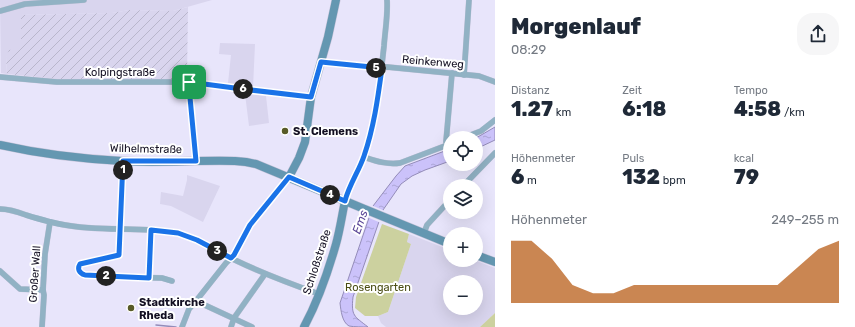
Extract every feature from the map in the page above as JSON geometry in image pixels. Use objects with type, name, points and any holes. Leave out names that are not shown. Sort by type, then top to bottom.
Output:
[{"type":"main road","points":[[289,177],[305,142],[311,97],[328,37],[336,0]]},
{"type":"main road","name":"Wilhelmstraße","points":[[0,145],[54,155],[88,159],[123,161],[246,162],[256,164],[443,241]]},
{"type":"main road","name":"Schloßstraße","points":[[304,327],[319,294],[336,242],[345,201]]},
{"type":"main road","points":[[483,257],[495,262]]},
{"type":"street","points":[[0,11],[25,4],[84,0]]},
{"type":"street","points":[[345,201],[347,193],[364,157],[375,113],[382,68],[387,0]]},
{"type":"street","points":[[464,74],[469,0]]},
{"type":"street","name":"Reinkenweg","points":[[321,62],[464,74],[479,76],[495,82]]},
{"type":"street","points":[[447,131],[452,74]]},
{"type":"street","name":"Kolpingstraße","points":[[0,76],[57,82],[189,82],[311,97]]},
{"type":"street","points":[[189,82],[196,161]]},
{"type":"street","points":[[481,131],[495,120]]},
{"type":"street","points":[[364,157],[393,164],[400,163],[443,146]]},
{"type":"street","points":[[471,179],[495,153]]},
{"type":"street","points":[[123,161],[119,255],[80,264],[80,272],[85,275],[162,278],[172,281]]},
{"type":"street","points":[[182,327],[189,309],[234,255],[250,225],[289,177]]},
{"type":"street","points":[[424,233],[427,225],[443,208]]},
{"type":"street","points":[[0,209],[9,210],[50,222],[75,226],[178,233],[197,240],[265,274],[319,294]]},
{"type":"street","name":"Großer Wall","points":[[42,327],[45,254],[50,222]]},
{"type":"street","points":[[149,278],[151,230]]},
{"type":"street","points":[[0,271],[20,289],[43,290]]},
{"type":"street","points":[[230,327],[234,318],[265,274]]},
{"type":"street","points":[[196,301],[252,327]]},
{"type":"shaded area","points":[[0,0],[212,0],[173,11],[129,10],[112,13],[21,15],[21,49],[6,57],[7,74],[1,73]]},
{"type":"shaded area","points":[[188,7],[187,79],[57,79],[7,74],[6,57],[9,50],[21,49],[21,15],[112,13],[129,10],[173,11]]},
{"type":"shaded area","points":[[220,43],[255,44],[253,87],[228,83],[231,55],[219,54]]},
{"type":"shaded area","points":[[245,94],[266,96],[269,123],[249,126]]},
{"type":"shaded area","points":[[187,175],[220,186],[203,222],[171,206],[160,204],[161,192],[183,196]]},
{"type":"shaded area","points":[[409,234],[443,247],[443,267],[483,267],[483,263],[495,268],[495,313],[480,327],[386,327],[381,323],[378,316],[388,312],[411,244],[407,242]]},
{"type":"green space","name":"Rosengarten","points":[[382,224],[409,234],[407,242],[411,244],[388,312],[378,316],[365,316],[355,308],[356,297]]},
{"type":"green space","points":[[495,313],[495,327],[480,327]]},
{"type":"water","points":[[495,127],[495,140],[483,146],[483,134]]},
{"type":"water","points":[[443,152],[443,164],[412,176],[401,184],[383,210],[353,297],[354,315],[368,327],[349,326],[343,319],[340,303],[373,206],[405,166]]},
{"type":"pier","points":[[371,205],[385,211],[381,223],[367,217]]},
{"type":"waterway","points":[[156,325],[176,327]]},
{"type":"place","name":"St. Clemens","points":[[285,131]]},
{"type":"place","name":"Stadtkirche Rheda","points":[[131,308]]},
{"type":"route","points":[[321,62],[382,68],[375,113],[368,143],[364,157],[347,193],[345,201],[289,177],[250,225],[231,258],[197,240],[178,233],[151,230],[149,278],[82,274],[79,269],[80,264],[119,255],[123,161],[196,161],[189,82],[311,97],[321,62]]},
{"type":"water label","name":"Ems","points":[[360,222]]}]
